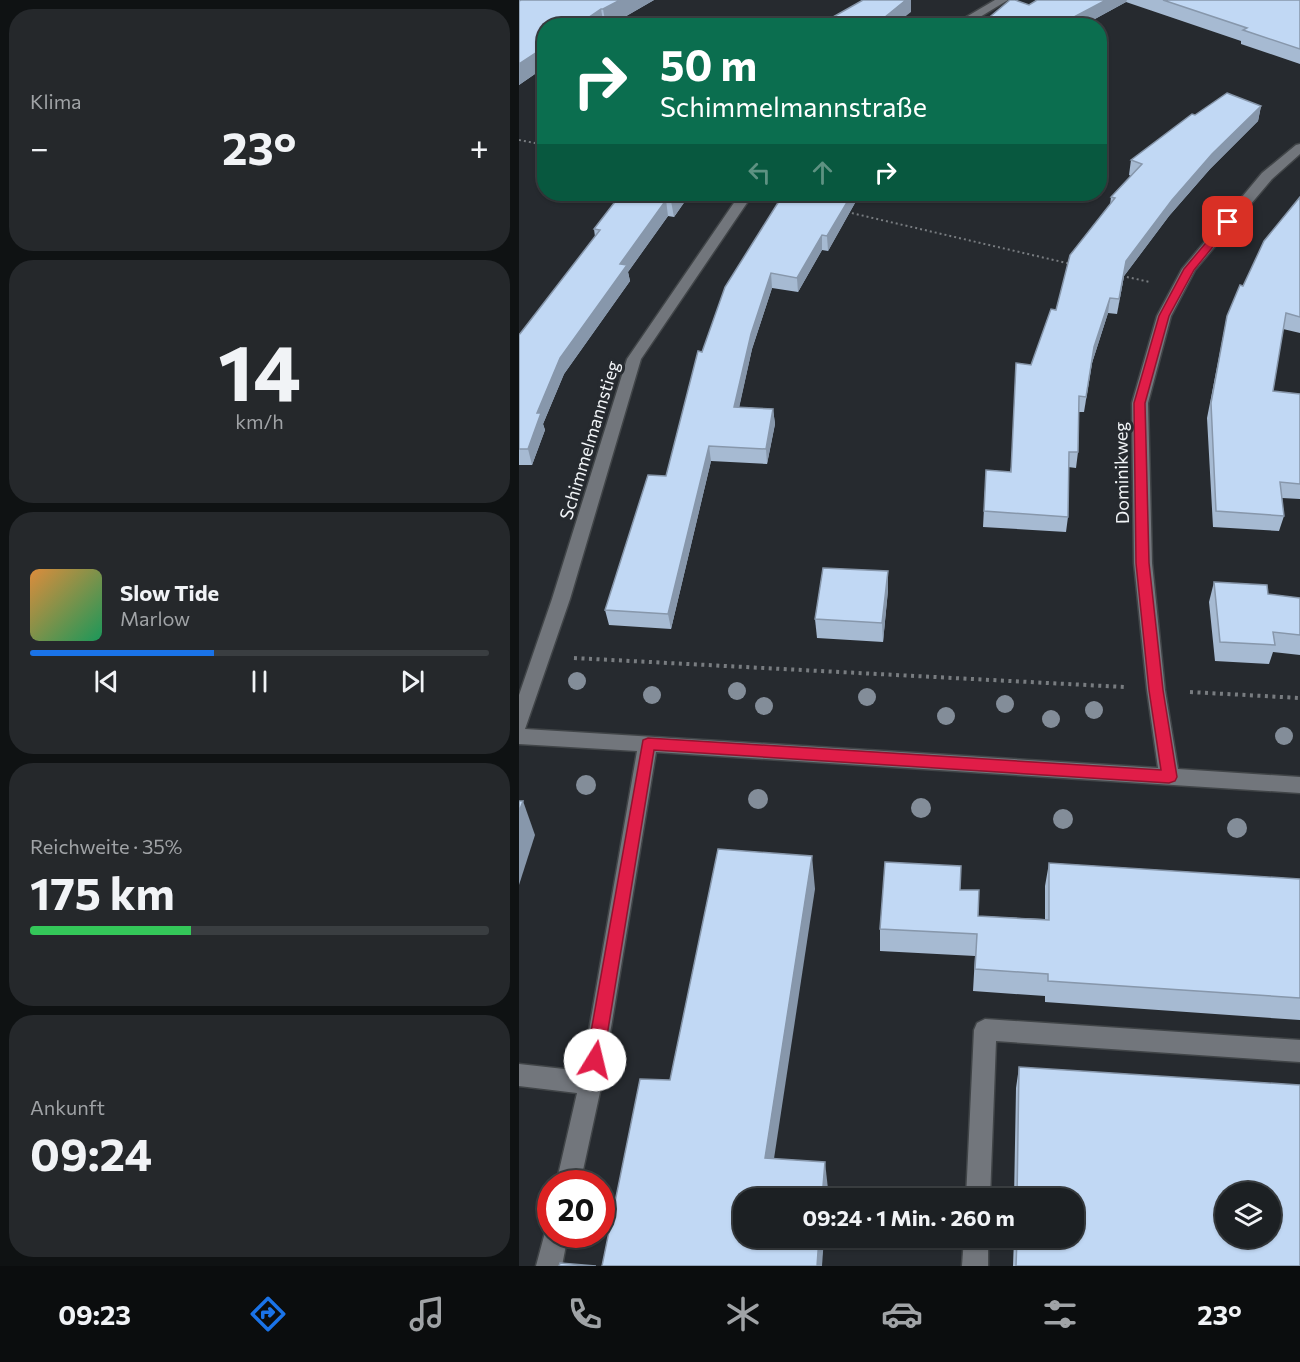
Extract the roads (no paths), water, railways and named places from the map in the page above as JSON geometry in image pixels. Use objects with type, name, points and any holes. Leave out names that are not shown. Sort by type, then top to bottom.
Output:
[{"type":"street","points":[[970,18],[1003,0]]},
{"type":"street","name":"Dominikweg","points":[[1169,777],[1156,690],[1143,563],[1140,403],[1164,316],[1189,269],[1267,176],[1300,148]]},
{"type":"street","name":"Schimmelmannstieg","points":[[519,723],[561,599],[634,359],[740,201]]},
{"type":"street","points":[[519,736],[1300,785]]},
{"type":"street","points":[[571,1170],[591,1083],[648,744]]},
{"type":"street","points":[[978,1188],[985,1030],[1300,1051]]},
{"type":"street","points":[[519,1075],[591,1083]]},
{"type":"street","points":[[549,1266],[553,1248]]},
{"type":"street","points":[[975,1266],[976,1248]]}]
